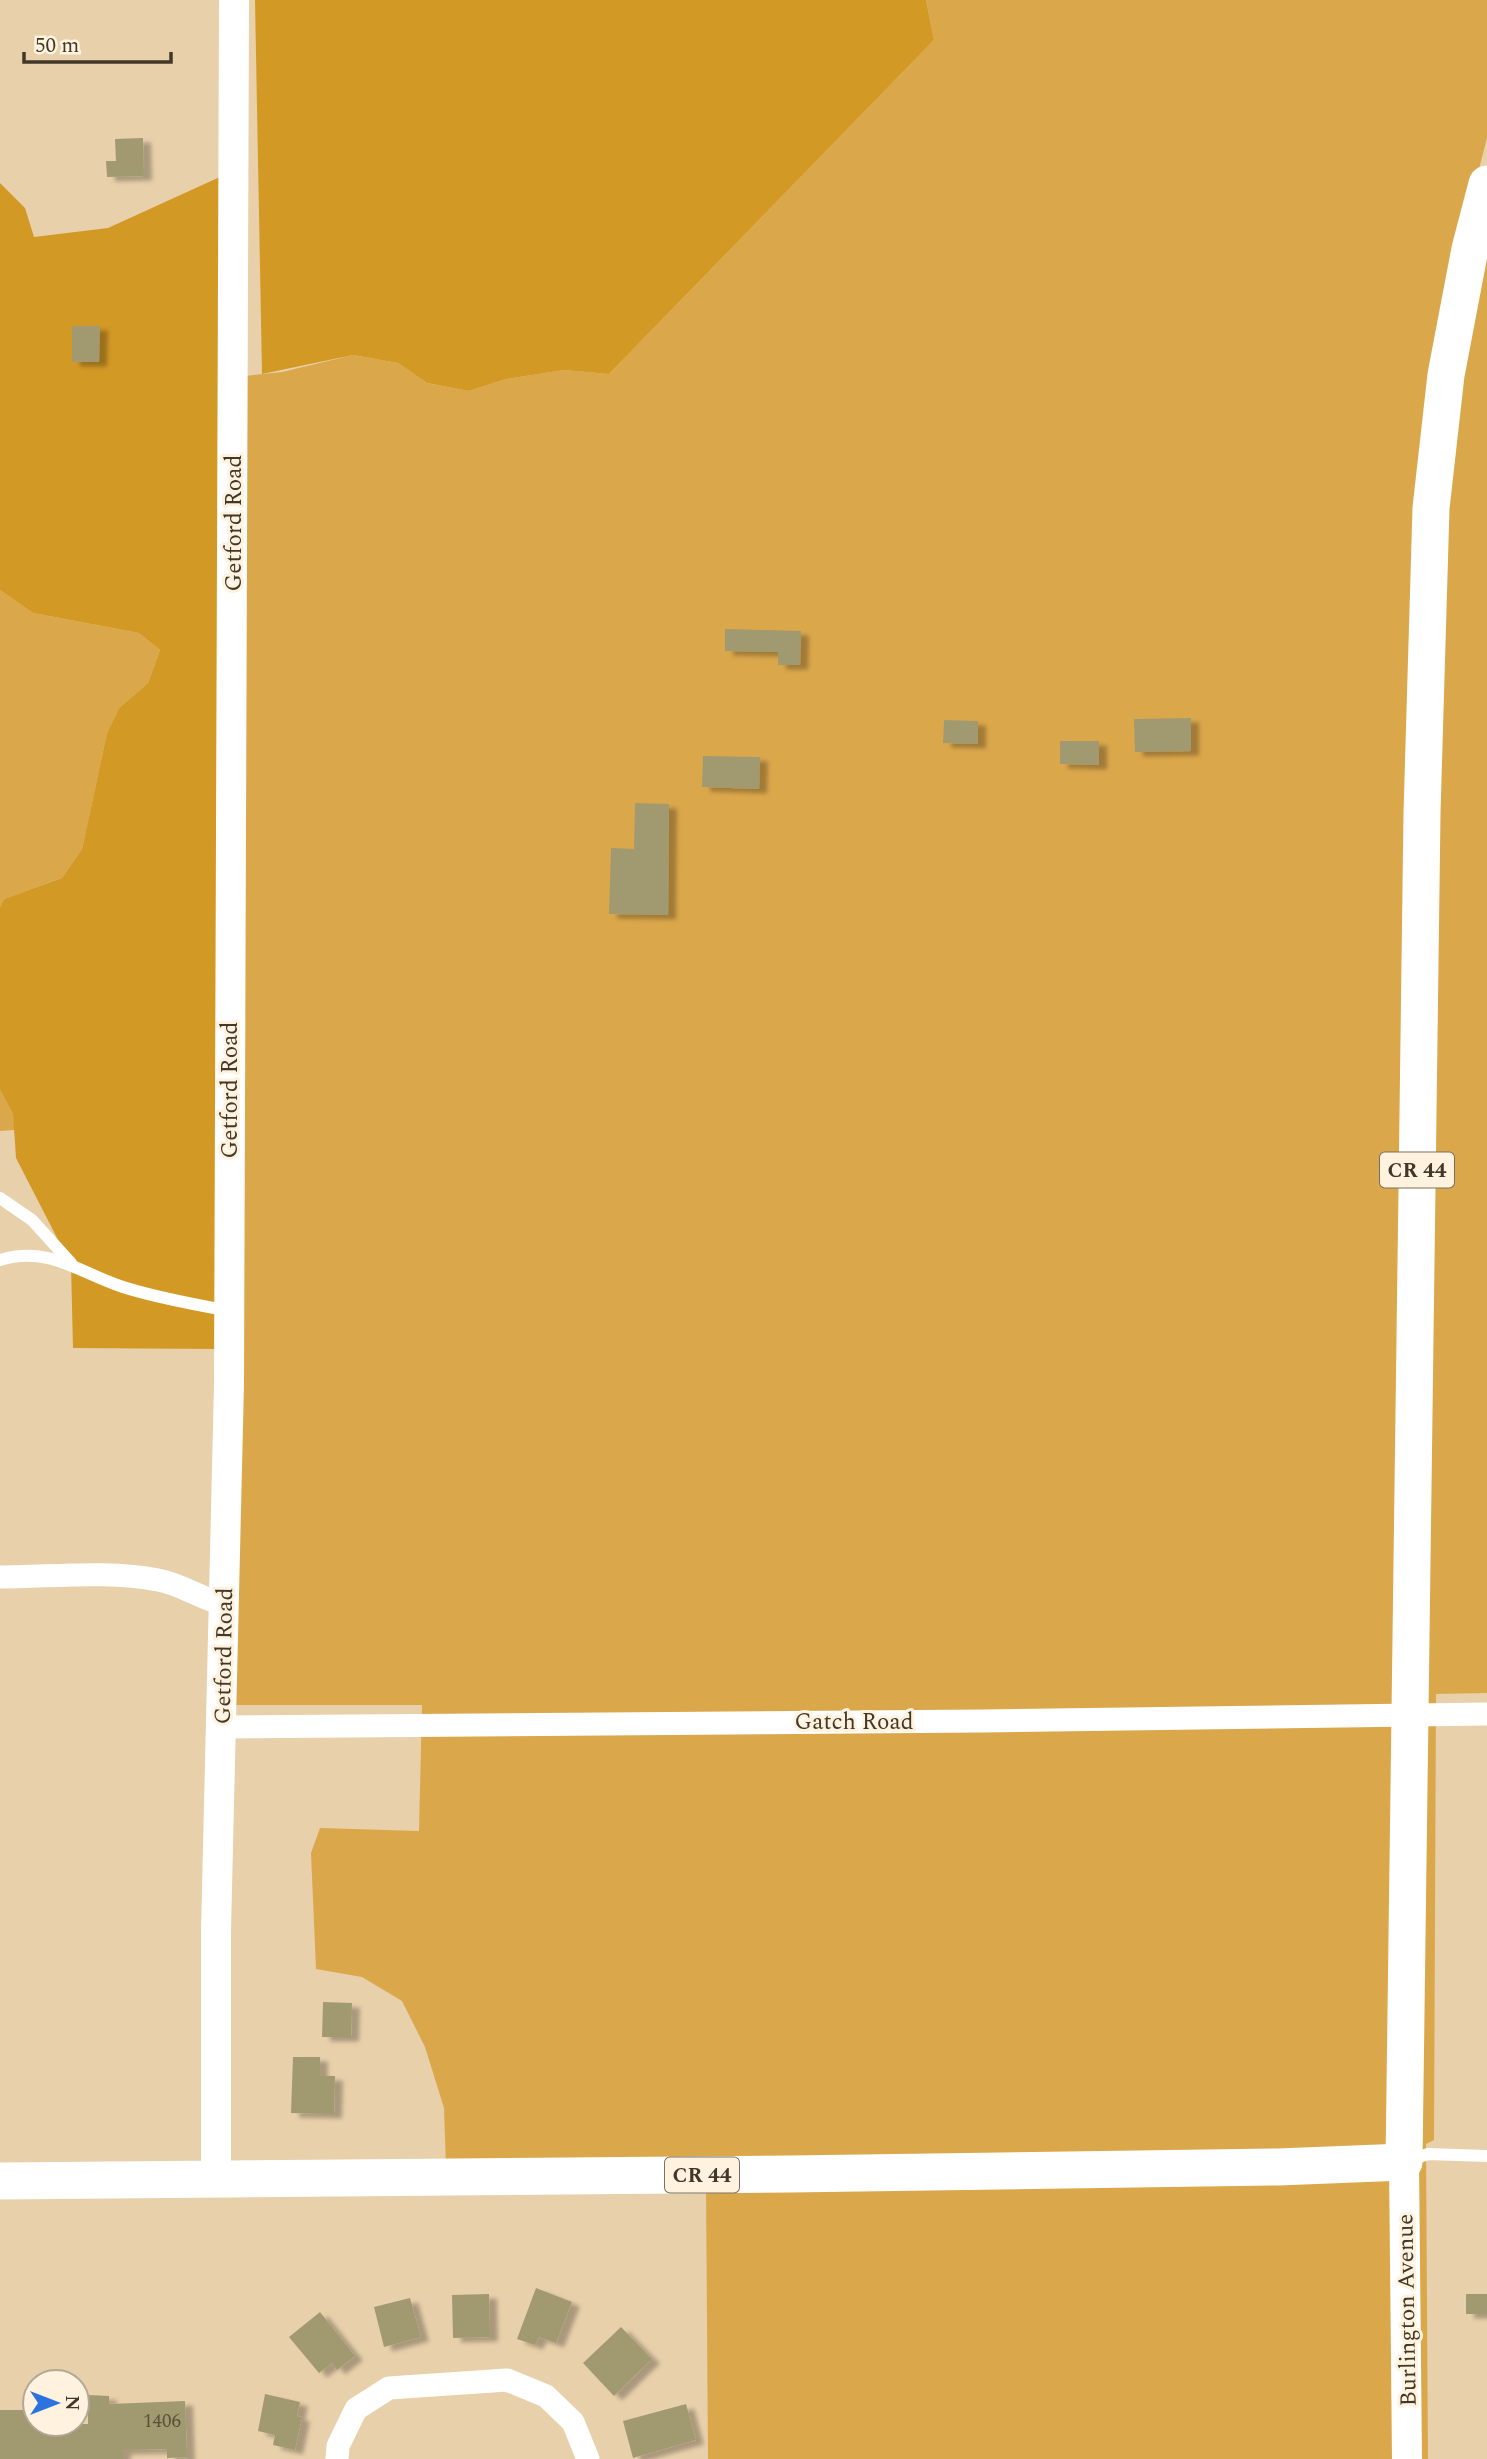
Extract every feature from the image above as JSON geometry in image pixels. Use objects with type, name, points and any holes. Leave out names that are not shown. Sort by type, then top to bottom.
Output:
[{"type":"main road","name":"CR 44","points":[[0,2181],[1278,2168],[1404,2162],[1422,813],[1431,509],[1446,376],[1470,249],[1487,184]]},
{"type":"street","name":"Getford Road","points":[[216,2179],[216,1931],[229,1311],[234,0]]},
{"type":"street","points":[[0,1577],[157,1579],[183,1587],[204,1600],[224,1604]]},
{"type":"street","name":"Gatch Road","points":[[221,1727],[1487,1714]]},
{"type":"street","name":"Burlington Avenue","points":[[1404,2162],[1407,2459]]},
{"type":"street","points":[[337,2459],[338,2446],[356,2409],[389,2388],[507,2380],[546,2396],[573,2422],[588,2459]]},
{"type":"lane","points":[[0,1198],[32,1220],[72,1263]]},
{"type":"lane","points":[[0,1261],[17,1255],[72,1263],[122,1287],[229,1311]]},
{"type":"lane","points":[[1404,2162],[1428,2154],[1487,2156]]},
{"type":"shaded area","points":[[255,0],[926,0],[934,40],[609,374],[564,370],[506,379],[469,391],[427,383],[398,363],[353,355],[262,374]]},
{"type":"shaded area","points":[[926,0],[1487,0],[1487,138],[1459,246],[1435,374],[1392,2151],[446,2167],[444,2108],[425,2047],[402,2001],[362,1977],[316,1969],[311,1853],[320,1828],[419,1831],[422,1705],[233,1705],[245,376],[282,372],[353,355],[398,363],[427,383],[469,391],[506,379],[564,370],[609,374],[934,40]]},
{"type":"shaded area","points":[[222,176],[218,1349],[73,1348],[71,1265],[16,1158],[13,1114],[0,1090],[0,907],[4,899],[62,878],[82,849],[107,733],[119,708],[148,683],[160,650],[139,633],[33,613],[0,590],[0,183],[25,208],[34,237],[108,228]]},
{"type":"shaded area","points":[[1487,229],[1487,1693],[1436,1694],[1434,2140],[1426,2144],[1428,2459],[1418,2459],[1415,2146],[1442,509]]},
{"type":"shaded area","points":[[0,590],[33,613],[139,633],[160,650],[148,683],[119,708],[107,733],[82,849],[62,878],[4,899],[0,907]]},
{"type":"shaded area","points":[[0,1090],[13,1114],[15,1130],[0,1131]]},
{"type":"shaded area","points":[[1392,2172],[1395,2459],[708,2459],[706,2185]]},
{"type":"building","points":[[143,138],[144,176],[107,177],[106,161],[116,161],[115,139]]},
{"type":"building","points":[[72,326],[100,326],[99,362],[72,362]]},
{"type":"building","points":[[725,629],[801,631],[800,665],[778,665],[778,652],[725,651]]},
{"type":"building","points":[[1191,718],[1191,751],[1135,752],[1134,719]]},
{"type":"building","points":[[944,720],[978,721],[978,744],[943,743]]},
{"type":"building","points":[[1060,741],[1099,741],[1099,765],[1060,764]]},
{"type":"building","points":[[703,756],[760,757],[759,789],[702,787]]},
{"type":"building","points":[[635,803],[669,804],[668,915],[609,914],[611,848],[634,849]]},
{"type":"building","points":[[323,2002],[352,2003],[351,2037],[322,2037]]},
{"type":"building","points":[[293,2057],[320,2057],[320,2076],[335,2076],[334,2114],[291,2113]]},
{"type":"building","points":[[536,2288],[572,2302],[556,2343],[539,2337],[535,2345],[517,2339]]},
{"type":"building","points":[[489,2294],[490,2337],[453,2338],[452,2295]]},
{"type":"building","points":[[1466,2294],[1487,2294],[1487,2314],[1466,2314]]},
{"type":"building","points":[[410,2298],[421,2337],[384,2347],[374,2307]]},
{"type":"building","points":[[320,2312],[355,2356],[337,2370],[332,2363],[319,2373],[289,2337]]},
{"type":"building","points":[[621,2327],[652,2359],[614,2396],[583,2363]]},
{"type":"building","points":[[265,2394],[300,2402],[297,2416],[302,2417],[295,2450],[273,2445],[275,2435],[258,2431]]},
{"type":"building","points":[[91,2395],[109,2396],[109,2404],[185,2401],[187,2457],[167,2458],[167,2449],[123,2450],[123,2459],[0,2459],[0,2410],[21,2410],[21,2438],[91,2438]]},
{"type":"building","points":[[686,2404],[696,2440],[633,2458],[623,2421]]}]
